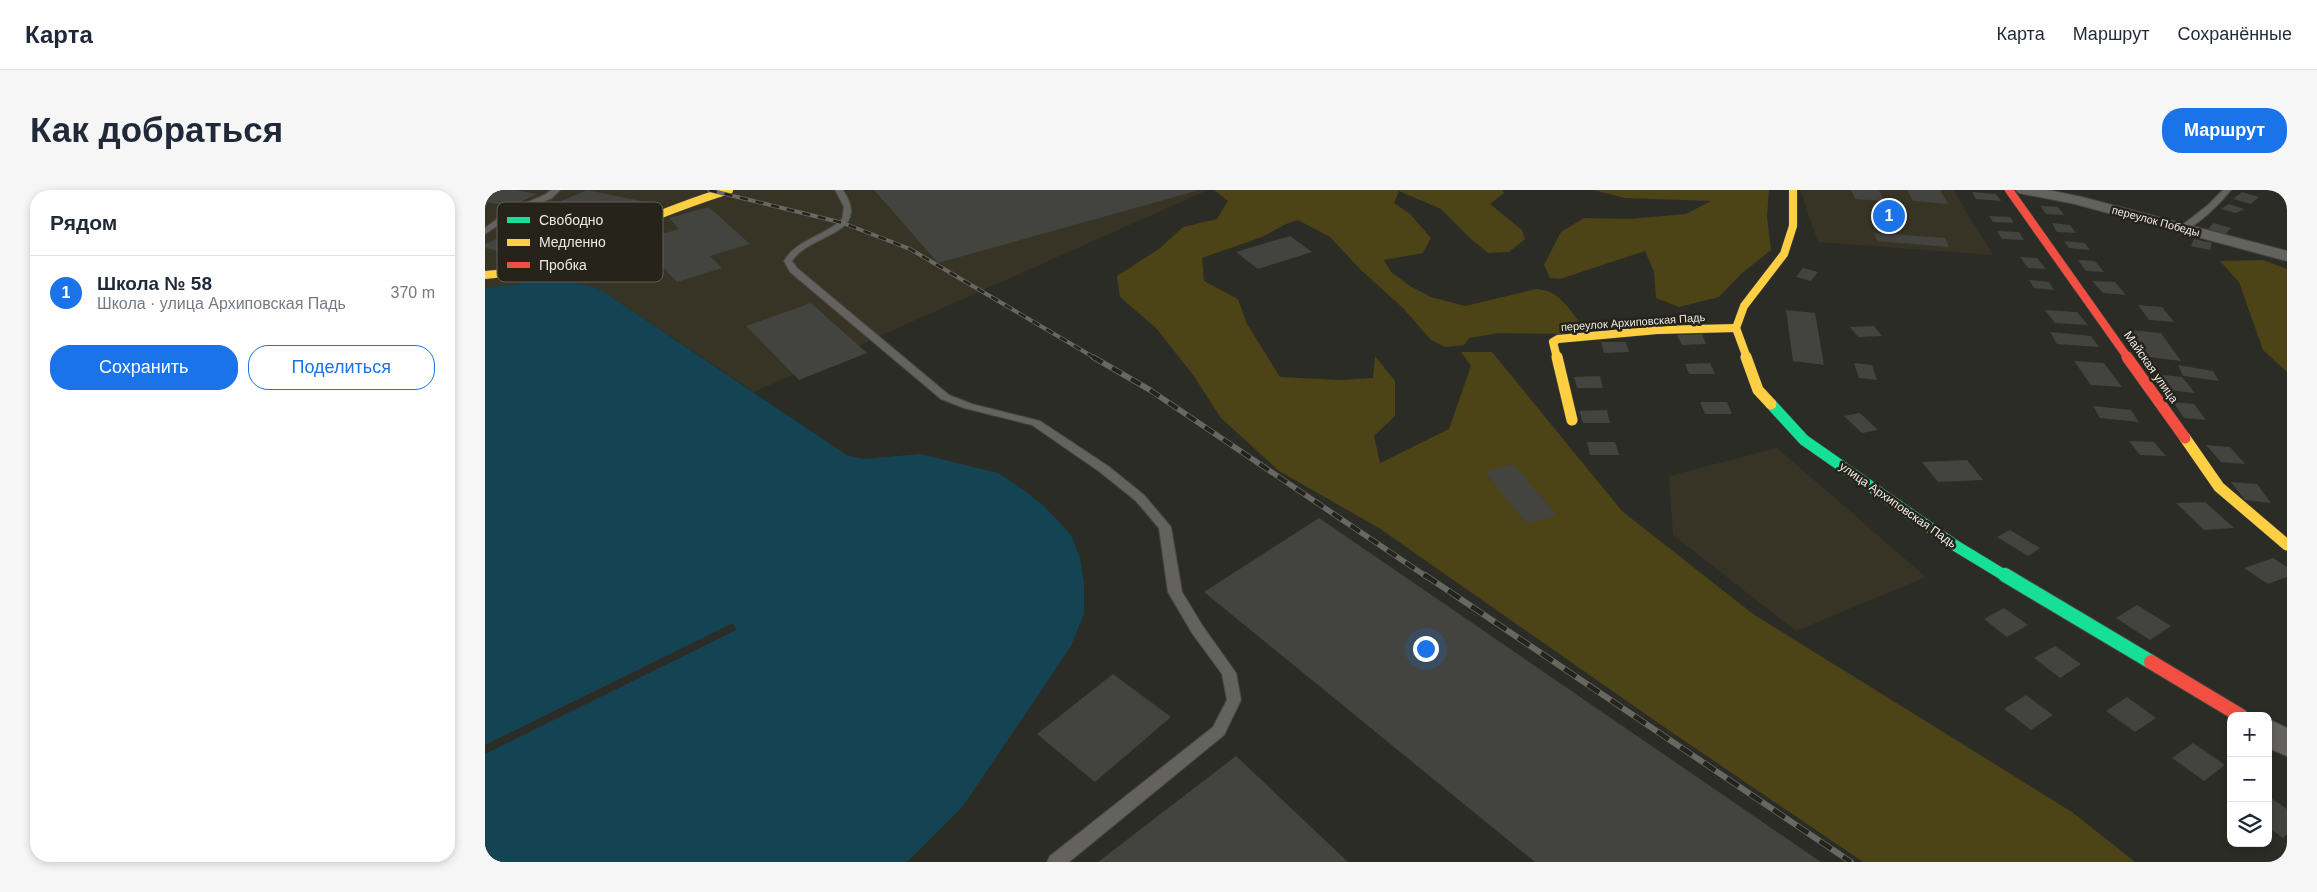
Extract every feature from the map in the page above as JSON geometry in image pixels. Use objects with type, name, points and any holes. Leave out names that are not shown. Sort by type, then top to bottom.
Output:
[{"type":"street","points":[[663,213],[729,190]]},
{"type":"street","points":[[1736,328],[1744,306],[1784,254],[1793,226],[1793,190]]},
{"type":"street","name":"Майская улица","points":[[2009,190],[2219,487],[2287,545]]},
{"type":"street","name":"переулок Победы","points":[[2024,190],[2076,200],[2287,256]]},
{"type":"street","name":"переулок Архиповская Падь","points":[[1572,420],[1553,342],[1558,339],[1657,330],[1736,328]]},
{"type":"street","name":"улица Архиповская Падь","points":[[1736,328],[1758,390],[1805,440],[1956,546],[2234,712]]},
{"type":"street","points":[[2272,734],[2287,743]]},
{"type":"lane","points":[[536,202],[549,196],[556,190]]},
{"type":"lane","points":[[839,190],[849,208],[847,218],[837,228],[805,243],[793,252],[788,261],[793,270],[945,397],[968,406],[1036,422],[1105,469],[1140,498],[1165,527],[1175,592],[1197,629],[1229,673],[1233,700],[1219,731],[1056,862]]},
{"type":"lane","points":[[2184,228],[2211,207],[2227,190]]},
{"type":"lane","points":[[485,232],[497,223]]},
{"type":"shaded area","points":[[485,190],[1208,190],[754,392],[601,290],[573,283],[546,282],[485,288]]},
{"type":"shaded area","points":[[1214,190],[1503,190],[1504,193],[1490,204],[1522,230],[1525,239],[1509,252],[1488,253],[1441,209],[1399,191],[1394,203],[1410,214],[1431,238],[1423,253],[1384,260],[1391,272],[1410,286],[1431,297],[1465,306],[1536,289],[1551,292],[1567,306],[1581,324],[1564,334],[1499,333],[1469,338],[1464,345],[1445,347],[1431,340],[1403,308],[1361,270],[1330,237],[1298,220],[1286,224],[1262,237],[1202,258],[1204,281],[1238,299],[1247,324],[1280,377],[1339,380],[1373,378],[1375,356],[1395,381],[1395,416],[1374,436],[1380,463],[1449,429],[1471,366],[1461,352],[1492,352],[1622,511],[1753,614],[2072,812],[2135,862],[1863,862],[1664,727],[1379,528],[1279,471],[1221,418],[1193,375],[1156,328],[1120,297],[1117,276],[1159,249],[1183,227],[1217,219],[1228,201]]},
{"type":"shaded area","points":[[1593,190],[1769,190],[1767,217],[1771,250],[1741,274],[1719,297],[1679,307],[1656,298],[1654,272],[1645,251],[1560,279],[1550,278],[1544,265],[1561,232],[1584,218],[1629,219],[1686,214],[1711,201],[1625,198]]},
{"type":"shaded area","points":[[1800,190],[1953,190],[1993,255],[1818,242]]},
{"type":"shaded area","points":[[2263,260],[2287,269],[2287,372],[2263,350],[2239,282],[2220,261]]},
{"type":"shaded area","points":[[1777,448],[1926,577],[1796,631],[1673,535],[1669,476]]},
{"type":"water","points":[[527,283],[574,283],[601,290],[848,456],[864,459],[920,454],[998,473],[1043,505],[1071,535],[1080,558],[1084,585],[1084,614],[1071,646],[963,806],[907,862],[485,862],[485,288]]},
{"type":"pier","points":[[733,623],[736,630],[485,754],[485,745]]},
{"type":"building","points":[[485,190],[515,190],[538,194],[519,202],[497,202],[497,204],[485,202]]},
{"type":"building","points":[[587,190],[641,201],[639,202],[558,202]]},
{"type":"building","points":[[874,190],[1196,190],[1196,191],[938,263]]},
{"type":"building","points":[[1851,190],[1879,190],[1884,201],[1855,199]]},
{"type":"building","points":[[1907,190],[1940,190],[1948,204],[1913,201]]},
{"type":"building","points":[[1972,192],[1996,194],[2001,201],[1976,199]]},
{"type":"building","points":[[2242,192],[2259,197],[2251,204],[2233,199]]},
{"type":"building","points":[[2229,204],[2244,209],[2236,213],[2221,209]]},
{"type":"building","points":[[2040,206],[2058,207],[2064,215],[2046,214]]},
{"type":"building","points":[[709,207],[750,244],[710,256],[722,268],[677,282],[663,267],[663,234],[679,229],[669,218]]},
{"type":"building","points":[[1989,216],[2010,217],[2014,223],[1993,222]]},
{"type":"building","points":[[2052,223],[2070,225],[2076,233],[2057,232]]},
{"type":"building","points":[[2213,223],[2231,228],[2226,234],[2208,229]]},
{"type":"building","points":[[1997,231],[2019,232],[2024,240],[2002,239]]},
{"type":"building","points":[[1874,233],[1945,238],[1949,247],[1877,241]]},
{"type":"building","points":[[1290,236],[1312,252],[1258,269],[1236,252]]},
{"type":"building","points":[[497,239],[497,251],[485,248],[485,244]]},
{"type":"building","points":[[2194,239],[2212,243],[2210,250],[2191,246]]},
{"type":"building","points":[[2064,241],[2085,243],[2090,250],[2069,248]]},
{"type":"building","points":[[2020,257],[2037,258],[2046,269],[2028,268]]},
{"type":"building","points":[[2078,260],[2095,261],[2104,272],[2086,271]]},
{"type":"building","points":[[1803,268],[1818,272],[1811,281],[1796,277]]},
{"type":"building","points":[[2029,280],[2049,282],[2054,290],[2034,288]]},
{"type":"building","points":[[2092,281],[2115,282],[2126,295],[2103,293]]},
{"type":"building","points":[[811,303],[867,353],[799,380],[746,326]]},
{"type":"building","points":[[2138,305],[2162,307],[2174,322],[2149,320]]},
{"type":"building","points":[[1786,310],[1815,313],[1824,365],[1793,361]]},
{"type":"building","points":[[2045,310],[2077,312],[2088,325],[2055,323]]},
{"type":"building","points":[[1874,326],[1882,336],[1858,337],[1850,327]]},
{"type":"building","points":[[2129,330],[2161,333],[2181,361],[2148,357]]},
{"type":"building","points":[[2050,332],[2091,336],[2099,347],[2057,344]]},
{"type":"building","points":[[1702,334],[1706,344],[1682,345],[1677,335]]},
{"type":"building","points":[[1601,342],[1626,342],[1629,352],[1604,353]]},
{"type":"building","points":[[2074,361],[2104,363],[2122,387],[2091,385]]},
{"type":"building","points":[[1710,363],[1715,374],[1689,374],[1685,364]]},
{"type":"building","points":[[1854,363],[1872,365],[1877,380],[1859,378]]},
{"type":"building","points":[[2178,365],[2213,371],[2219,381],[2183,376]]},
{"type":"building","points":[[2155,374],[2182,377],[2195,393],[2167,390]]},
{"type":"building","points":[[1600,376],[1603,388],[1577,388],[1574,377]]},
{"type":"building","points":[[1700,402],[1727,402],[1732,414],[1705,414]]},
{"type":"building","points":[[2173,402],[2194,404],[2206,420],[2184,418]]},
{"type":"building","points":[[2093,406],[2131,410],[2139,422],[2100,418]]},
{"type":"building","points":[[1607,410],[1610,423],[1583,423],[1579,411]]},
{"type":"building","points":[[1860,413],[1878,430],[1862,433],[1844,416]]},
{"type":"building","points":[[2129,441],[2154,442],[2166,456],[2140,455]]},
{"type":"building","points":[[1587,442],[1615,442],[1619,455],[1590,455]]},
{"type":"building","points":[[2206,445],[2230,447],[2245,464],[2221,462]]},
{"type":"building","points":[[1967,460],[1983,480],[1938,482],[1922,462]]},
{"type":"building","points":[[1513,464],[1557,515],[1527,524],[1485,472]]},
{"type":"building","points":[[2231,482],[2257,484],[2271,503],[2245,500]]},
{"type":"building","points":[[2205,502],[2234,528],[2204,530],[2176,503]]},
{"type":"building","points":[[1319,518],[1821,862],[1535,862],[1204,592]]},
{"type":"building","points":[[2010,530],[2040,548],[2028,556],[1997,537]]},
{"type":"building","points":[[2273,558],[2287,567],[2287,577],[2268,584],[2244,568]]},
{"type":"building","points":[[2137,605],[2171,626],[2150,640],[2116,618]]},
{"type":"building","points":[[2004,608],[2028,625],[2007,637],[1984,619]]},
{"type":"building","points":[[2055,646],[2081,664],[2060,678],[2034,658]]},
{"type":"building","points":[[1113,674],[1171,717],[1095,782],[1037,734]]},
{"type":"building","points":[[2026,695],[2053,715],[2031,730],[2004,709]]},
{"type":"building","points":[[2127,697],[2156,718],[2135,732],[2106,711]]},
{"type":"building","points":[[2193,743],[2225,765],[2204,781],[2172,758]]},
{"type":"building","points":[[1236,756],[1348,862],[1098,862]]},
{"type":"building","points":[[2272,799],[2287,809],[2287,834],[2283,838],[2272,830]]},
{"type":"railway","points":[[709,190],[843,223],[910,249],[1095,358]]},
{"type":"railway","points":[[1093,357],[1150,390],[1427,577]]},
{"type":"railway","points":[[1425,575],[1851,862]]},
{"type":"traffic: fast","points":[[1771,404],[1804,440],[1956,546],[2151,662]]},
{"type":"traffic: slow","points":[[663,213],[729,190]]},
{"type":"traffic: slow","points":[[1771,404],[1758,390],[1736,328],[1744,306],[1784,254],[1793,226],[1793,190]]},
{"type":"traffic: slow","points":[[485,275],[497,274]]},
{"type":"traffic: slow","points":[[1572,420],[1553,342],[1558,339],[1657,330],[1736,328]]},
{"type":"traffic: slow","points":[[2185,438],[2219,487],[2287,545]]},
{"type":"traffic: jam","points":[[2009,190],[2185,438]]},
{"type":"traffic: jam","points":[[2151,662],[2234,712]]},
{"type":"place","name":"Школа № 58","points":[[1889,216]]}]
